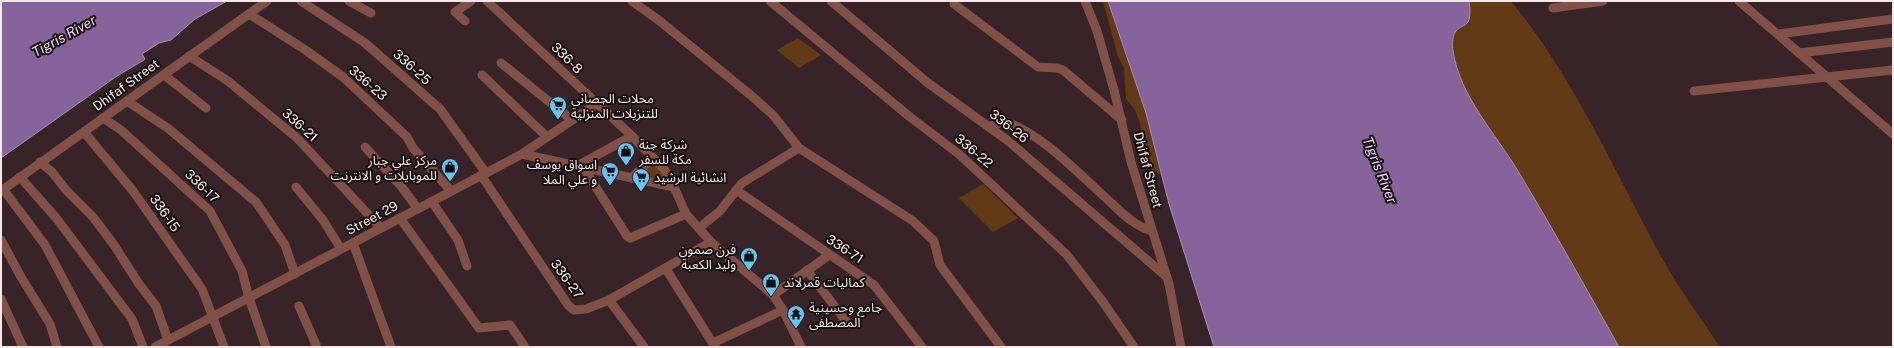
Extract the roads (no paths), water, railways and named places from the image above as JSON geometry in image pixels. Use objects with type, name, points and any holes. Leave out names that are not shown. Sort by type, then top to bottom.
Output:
[{"type":"street","name":"Dhifaf Street","points":[[2,190],[267,1]]},
{"type":"street","name":"336-25","points":[[301,1],[365,43],[435,104],[484,174]]},
{"type":"street","points":[[349,1],[371,13]]},
{"type":"street","points":[[464,21],[455,12],[460,3],[471,1]]},
{"type":"street","points":[[632,1],[661,22],[753,97],[773,115],[799,148],[853,184],[914,221],[934,241],[940,265],[1001,347]]},
{"type":"street","name":"336-22","points":[[770,1],[910,117],[960,155],[1027,216],[1067,255],[1104,302],[1134,347]]},
{"type":"street","name":"336-26","points":[[831,1],[928,83],[990,127],[1111,228],[1166,277]]},
{"type":"street","name":"Dhifaf Street","points":[[1085,1],[1097,31],[1122,120],[1131,162],[1166,277],[1175,310],[1181,347]]},
{"type":"street","points":[[1553,8],[1603,1]]},
{"type":"street","points":[[1739,1],[1893,134]]},
{"type":"street","name":"336-8","points":[[490,2],[596,104],[632,136],[664,169],[686,214],[711,242],[773,295],[783,310],[801,347]]},
{"type":"street","points":[[954,4],[1038,67],[1043,68],[1052,66],[1063,70],[1122,120]]},
{"type":"street","name":"336-23","points":[[250,14],[304,49],[343,77],[407,137],[413,148],[451,191]]},
{"type":"street","points":[[1778,34],[1893,19]]},
{"type":"street","points":[[1799,54],[1893,42]]},
{"type":"street","name":"336-21","points":[[189,56],[228,81],[297,138],[381,228]]},
{"type":"street","points":[[501,62],[572,120]]},
{"type":"street","points":[[1694,91],[1774,82],[1829,79],[1893,70]]},
{"type":"street","points":[[164,75],[206,108]]},
{"type":"street","points":[[482,75],[547,137]]},
{"type":"street","points":[[127,101],[169,130],[256,202],[285,245],[295,274]]},
{"type":"street","name":"Street 29","points":[[162,344],[522,154],[596,104]]},
{"type":"street","name":"336-17","points":[[103,118],[127,135],[210,211],[242,271],[249,298],[266,347]]},
{"type":"street","points":[[990,127],[1004,121],[1015,124],[1064,161],[1134,223],[1144,229],[1152,231]]},
{"type":"street","name":"336-15","points":[[84,132],[133,191],[157,223],[202,289],[224,347]]},
{"type":"street","points":[[580,167],[632,136]]},
{"type":"street","points":[[365,147],[401,186],[418,209]]},
{"type":"street","points":[[699,228],[720,211],[742,183],[799,148]]},
{"type":"street","points":[[522,154],[674,187]]},
{"type":"street","points":[[631,178],[653,158]]},
{"type":"street","points":[[40,162],[52,172],[66,190],[93,217],[114,244],[139,284],[156,306],[162,344]]},
{"type":"street","points":[[580,167],[627,236],[630,238],[686,214]]},
{"type":"street","name":"336-27","points":[[484,174],[568,305],[574,310],[586,309],[608,300],[711,242]]},
{"type":"street","points":[[20,177],[57,219],[132,319],[143,347]]},
{"type":"street","points":[[296,187],[323,220],[341,249]]},
{"type":"street","points":[[2,190],[26,218],[50,254],[85,324],[99,347]]},
{"type":"street","name":"336-71","points":[[736,190],[874,285],[922,347]]},
{"type":"street","points":[[432,202],[458,240],[467,266]]},
{"type":"street","points":[[400,218],[479,328],[484,330],[503,324],[510,325],[525,347]]},
{"type":"street","points":[[1,240],[21,277],[50,324],[57,347]]},
{"type":"street","points":[[353,243],[391,347]]},
{"type":"street","points":[[773,295],[829,255]]},
{"type":"street","points":[[666,268],[714,345],[783,310]]},
{"type":"street","points":[[807,270],[848,324]]},
{"type":"street","points":[[1,299],[23,347]]},
{"type":"street","points":[[608,300],[644,347]]},
{"type":"street","points":[[299,306],[315,346]]},
{"type":"water","name":"Tigris River","points":[[1,1],[227,1],[195,19],[171,40],[159,43],[142,54],[145,59],[144,60],[117,76],[1,158]]},
{"type":"water","name":"Tigris River","points":[[1108,1],[1469,1],[1469,20],[1456,31],[1453,42],[1453,51],[1457,68],[1463,83],[1480,114],[1531,193],[1619,347],[1214,347],[1169,204],[1146,113]]},
{"type":"place","name":"محلات الجصاني للتنزيلات المنزلية","points":[[558,120]]},
{"type":"place","name":"شركة جنة مكة للسفر","points":[[626,166]]},
{"type":"place","name":"مركز علي جبار للموبايلات و الانترنت","points":[[450,182]]},
{"type":"place","name":"اسواق يوسف و علي الملا","points":[[610,186]]},
{"type":"place","name":"انشائية الرشيد","points":[[641,192]]},
{"type":"place","name":"فرن صمون وليد الكعبة","points":[[749,271]]},
{"type":"place","name":"كماليات قمرلاند","points":[[771,297]]},
{"type":"place","name":"جامع وحسينية المصطفى","points":[[796,329]]}]
